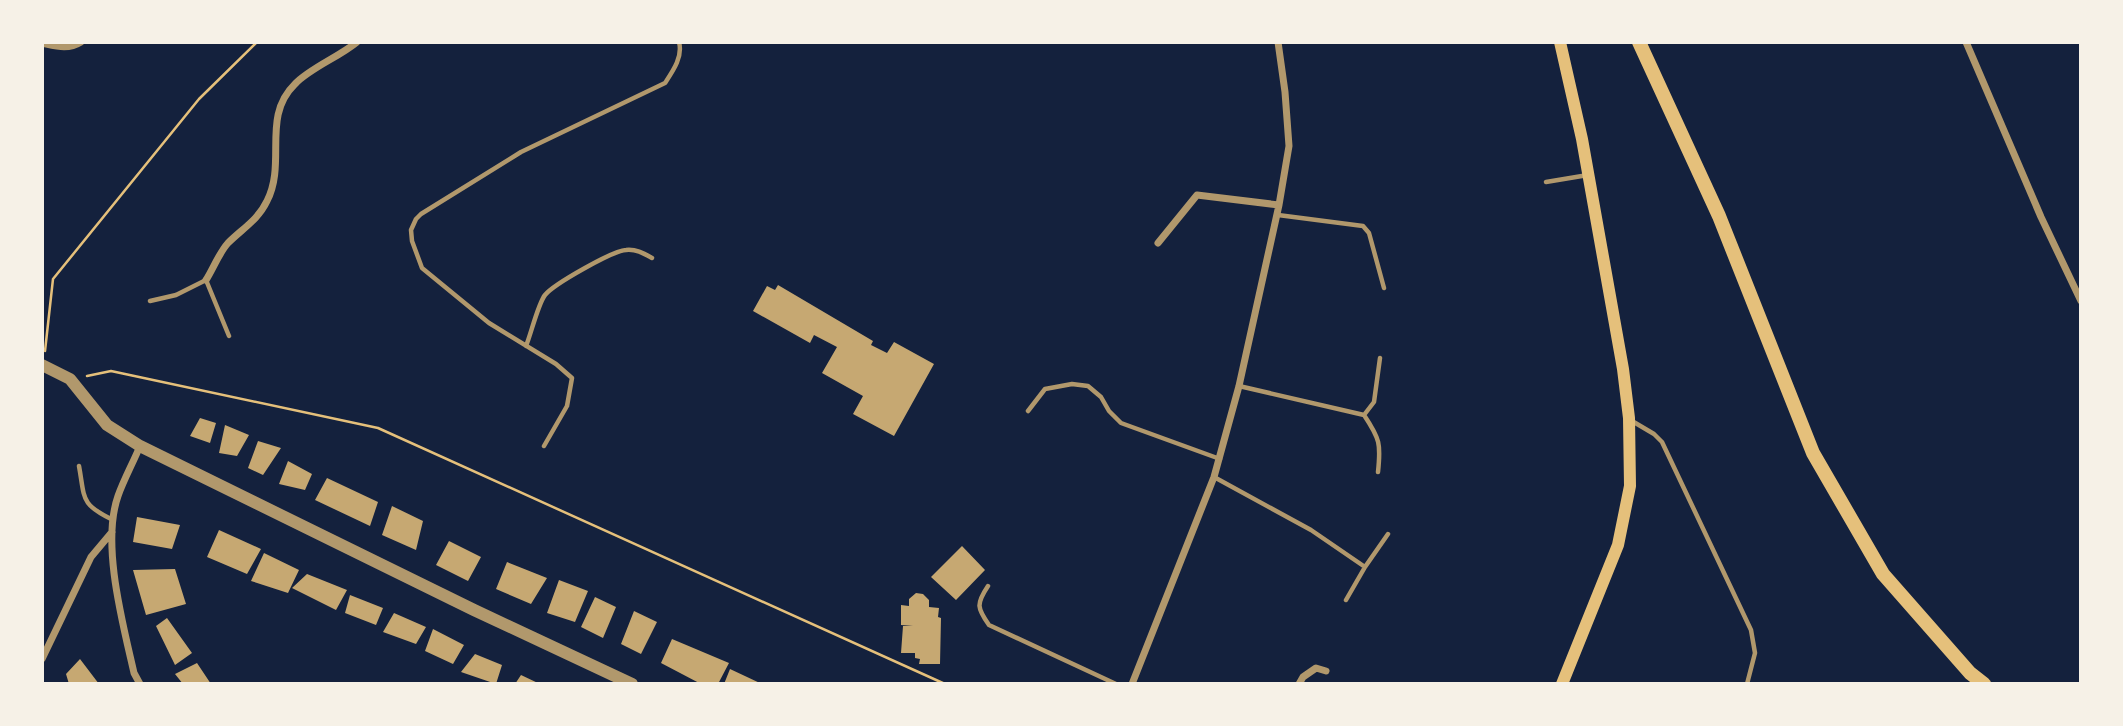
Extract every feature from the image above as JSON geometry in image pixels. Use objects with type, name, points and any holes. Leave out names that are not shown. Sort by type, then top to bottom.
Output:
[{"type":"main road","points":[[1560,42],[1589,175],[1623,369],[1629,418],[1630,486],[1618,545],[1562,684]]},
{"type":"main road","points":[[1639,42],[1719,216],[1813,453],[1883,575],[1970,673],[1983,684]]},
{"type":"street","points":[[42,43],[66,48],[81,42]]},
{"type":"street","points":[[206,280],[226,245],[258,218],[269,198],[276,162],[275,122],[284,99],[295,83],[357,42]]},
{"type":"street","points":[[1132,684],[1214,477],[1239,386],[1277,215],[1289,146],[1278,42]]},
{"type":"street","points":[[1966,42],[2041,217],[2081,301]]},
{"type":"street","points":[[1158,243],[1197,195],[1279,205]]},
{"type":"street","points":[[42,365],[71,379],[107,425],[140,446],[474,610],[632,684]]},
{"type":"street","points":[[140,446],[117,498],[112,532],[116,590],[134,673],[140,684]]},
{"type":"street","points":[[42,659],[91,558],[112,532]]},
{"type":"street","points":[[1299,684],[1303,677],[1316,668],[1326,671]]},
{"type":"lane","points":[[544,446],[567,406],[572,377],[556,364],[489,323],[422,268],[412,241],[413,224],[421,214],[521,152],[665,83],[676,65],[681,47],[679,42]]},
{"type":"lane","points":[[1546,183],[1589,175]]},
{"type":"lane","points":[[1277,215],[1363,226],[1369,233],[1384,288]]},
{"type":"lane","points":[[526,346],[544,296],[553,288],[611,253],[642,251],[652,258]]},
{"type":"lane","points":[[150,301],[176,295],[206,280],[229,336]]},
{"type":"lane","points":[[1364,415],[1374,402],[1380,358]]},
{"type":"lane","points":[[1028,411],[1045,389],[1072,384],[1088,386],[1101,397],[1121,423],[1220,459]]},
{"type":"lane","points":[[1239,386],[1364,415],[1380,446],[1378,472]]},
{"type":"lane","points":[[1629,418],[1662,442],[1751,630],[1755,653],[1747,684]]},
{"type":"lane","points":[[79,466],[86,502],[90,508],[114,521]]},
{"type":"lane","points":[[1214,477],[1311,530],[1365,567]]},
{"type":"lane","points":[[1346,600],[1388,534]]},
{"type":"lane","points":[[988,586],[979,599],[979,611],[989,625],[1116,684]]},
{"type":"path","points":[[42,365],[53,279],[199,99],[257,42]]},
{"type":"path","points":[[71,379],[111,371],[378,428],[945,684]]},
{"type":"building","points":[[778,285],[873,341],[871,345],[887,353],[894,342],[934,364],[894,436],[853,414],[863,396],[822,373],[837,347],[814,335],[810,343],[753,311],[767,286],[775,290]]},
{"type":"building","points":[[200,418],[216,423],[210,443],[190,436]]},
{"type":"building","points":[[225,425],[249,435],[237,456],[219,453]]},
{"type":"building","points":[[258,441],[281,448],[263,475],[248,468]]},
{"type":"building","points":[[288,461],[312,474],[305,490],[279,484]]},
{"type":"building","points":[[327,478],[378,502],[370,526],[315,500]]},
{"type":"building","points":[[392,506],[423,521],[416,550],[382,535]]},
{"type":"building","points":[[137,517],[180,525],[172,549],[133,542]]},
{"type":"building","points":[[219,530],[261,549],[247,574],[207,557]]},
{"type":"building","points":[[449,541],[481,557],[468,581],[436,565]]},
{"type":"building","points":[[962,546],[985,570],[956,600],[931,577]]},
{"type":"building","points":[[264,553],[299,570],[288,593],[251,581]]},
{"type":"building","points":[[507,562],[547,578],[531,604],[496,589]]},
{"type":"building","points":[[175,569],[186,604],[146,615],[133,570]]},
{"type":"building","points":[[307,574],[347,590],[336,610],[292,588]]},
{"type":"building","points":[[559,580],[588,591],[575,622],[547,613]]},
{"type":"building","points":[[916,593],[923,594],[929,600],[929,607],[939,608],[940,664],[919,664],[920,659],[915,658],[915,653],[901,653],[903,626],[913,626],[901,625],[901,605],[909,606],[909,599]]},
{"type":"building","points":[[350,595],[383,608],[376,625],[345,613]]},
{"type":"building","points":[[595,597],[616,607],[603,638],[581,627]]},
{"type":"building","points":[[634,611],[657,622],[641,654],[621,644]]},
{"type":"building","points":[[394,613],[426,627],[416,644],[383,632]]},
{"type":"building","points":[[167,618],[192,653],[175,665],[156,626]]},
{"type":"building","points":[[433,629],[464,645],[453,664],[425,651]]},
{"type":"building","points":[[672,639],[729,663],[718,684],[701,684],[661,663]]},
{"type":"building","points":[[475,654],[502,665],[496,684],[461,672]]},
{"type":"building","points":[[80,659],[99,684],[69,684],[66,674]]},
{"type":"building","points":[[197,663],[211,684],[183,684],[175,674]]},
{"type":"building","points":[[730,669],[762,684],[724,684]]},
{"type":"building","points":[[521,675],[540,684],[515,684]]}]
